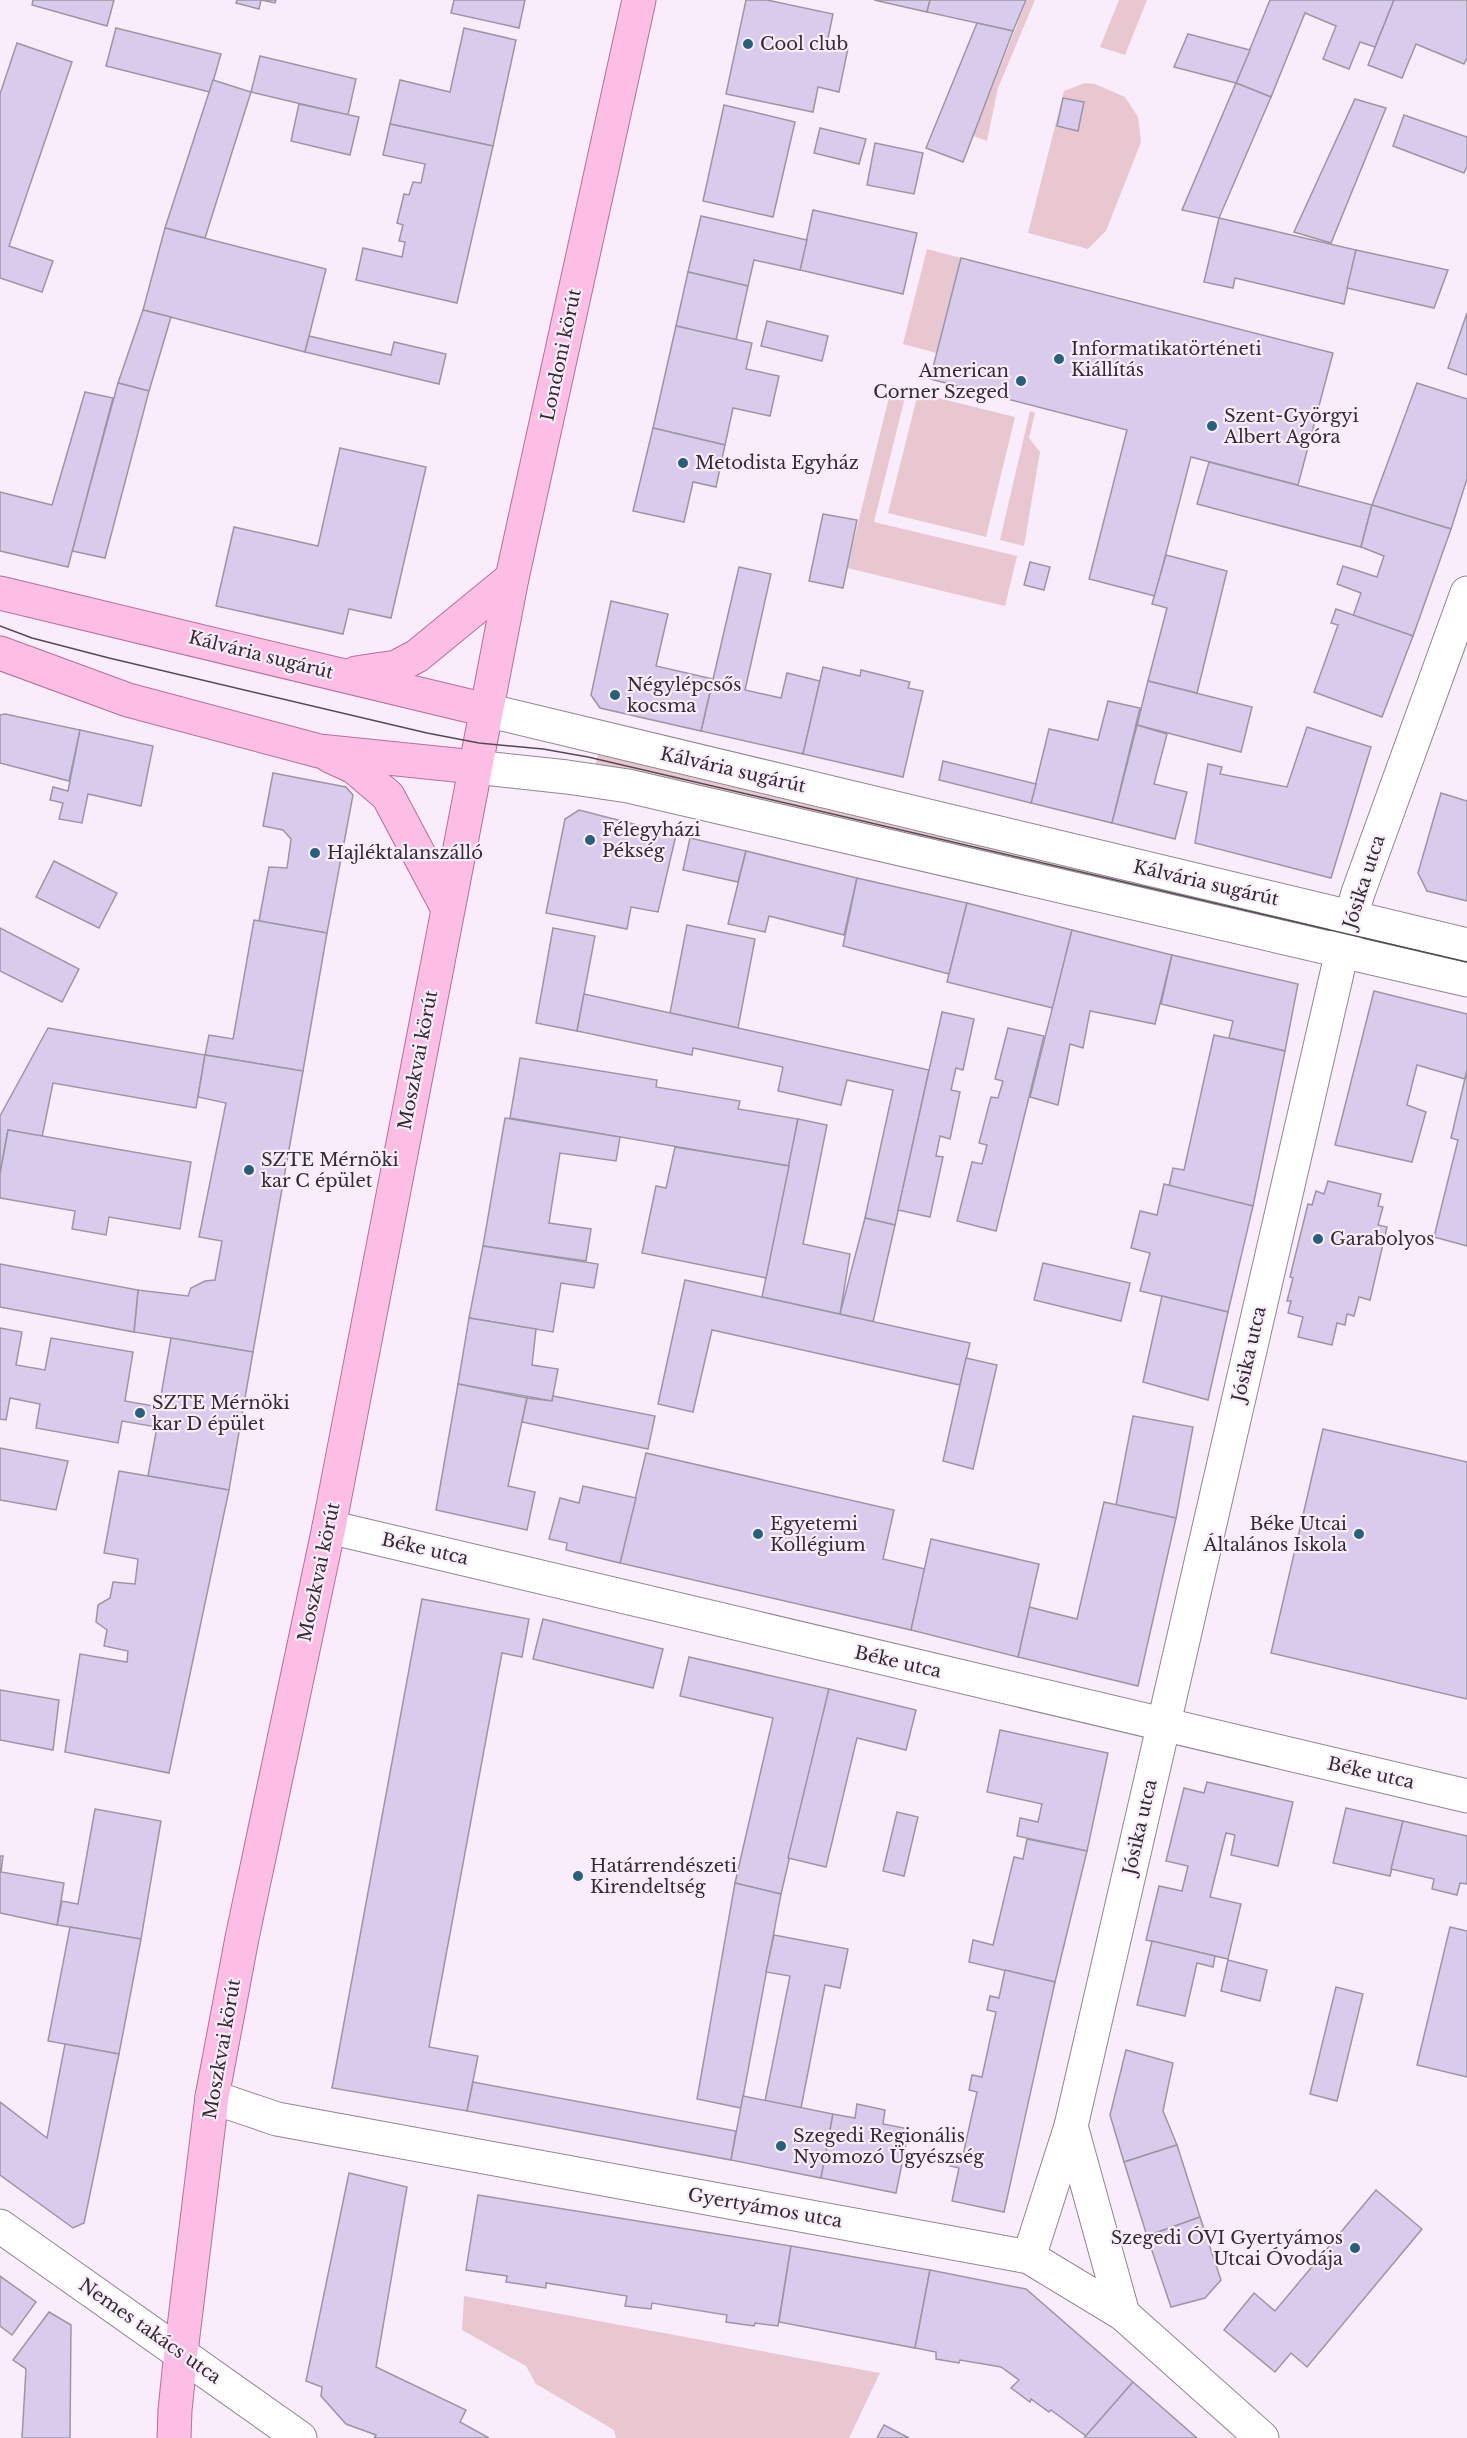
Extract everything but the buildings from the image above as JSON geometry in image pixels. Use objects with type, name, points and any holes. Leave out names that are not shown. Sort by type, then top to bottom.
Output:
[{"type":"main road","name":"Londoni körút","points":[[486,710],[512,578],[639,0]]},
{"type":"main road","points":[[342,675],[396,667],[417,656],[512,578]]},
{"type":"main road","name":"Kálvária sugárút","points":[[0,593],[486,710]]},
{"type":"main road","name":"Kálvária sugárút","points":[[0,653],[128,700],[319,751],[475,767]]},
{"type":"main road","name":"Moszkvai körút","points":[[174,2438],[181,2352],[212,2097],[242,1938],[329,1527],[486,710]]},
{"type":"main road","points":[[319,751],[354,767],[388,796],[447,907]]},
{"type":"street","name":"Jósika utca","points":[[1029,2257],[1071,2126],[1342,951],[1351,918],[1467,593]]},
{"type":"street","name":"Kálvária sugárút","points":[[486,710],[1467,945]]},
{"type":"street","name":"Kálvária sugárút","points":[[475,767],[628,786],[1467,980]]},
{"type":"street","name":"Béke utca","points":[[329,1527],[1467,1796]]},
{"type":"street","name":"Gyertyámos utca","points":[[212,2097],[277,2119],[1029,2257],[1123,2314],[1262,2438]]},
{"type":"street","name":"Jósika utca","points":[[1071,2126],[1123,2314]]},
{"type":"street","name":"Nemes takács utca","points":[[0,2226],[300,2438]]},
{"type":"shaded area","points":[[1027,0],[1035,0],[998,88],[987,141],[973,136]]},
{"type":"shaded area","points":[[1119,0],[1147,0],[1125,55],[1100,47]]},
{"type":"shaded area","points":[[1085,83],[1095,84],[1125,97],[1138,117],[1141,142],[1106,231],[1088,249],[1028,233],[1064,91]]},
{"type":"shaded area","points":[[927,249],[961,258],[936,353],[903,344]]},
{"type":"shaded area","points":[[892,385],[907,389],[874,522],[1017,556],[1005,606],[847,568]]},
{"type":"shaded area","points":[[918,393],[1015,417],[986,537],[888,513]]},
{"type":"shaded area","points":[[1030,411],[1035,413],[1029,438],[1040,452],[1024,546],[1000,540]]},
{"type":"shaded area","points":[[599,751],[1296,915],[1292,930],[595,766]]},
{"type":"shaded area","points":[[464,2296],[880,2373],[849,2438],[616,2438],[614,2430],[536,2384],[526,2366],[462,2330]]},
{"type":"tram line","points":[[0,626],[32,638],[109,658],[427,733],[479,743],[543,749],[588,757],[1467,962]]},
{"type":"place","name":"Cool club","points":[[748,44]]},
{"type":"place","name":"Informatikatörténeti Kiállítás","points":[[1059,359]]},
{"type":"place","name":"American Corner Szeged","points":[[1021,381]]},
{"type":"place","name":"Szent-Györgyi Albert Agóra","points":[[1212,426]]},
{"type":"place","name":"Metodista Egyház","points":[[683,463]]},
{"type":"place","name":"Négylépcsős kocsma","points":[[615,695]]},
{"type":"place","name":"Félegyházi Pékség","points":[[590,840]]},
{"type":"place","name":"Hajléktalanszálló","points":[[315,853]]},
{"type":"place","name":"SZTE Mérnöki kar C épület","points":[[249,1170]]},
{"type":"place","name":"Garabolyos","points":[[1318,1239]]},
{"type":"place","name":"SZTE Mérnöki kar D épület","points":[[140,1413]]},
{"type":"place","name":"Egyetemi Kollégium","points":[[758,1534]]},
{"type":"place","name":"Béke Utcai Általános Iskola","points":[[1359,1534]]},
{"type":"place","name":"Határrendészeti Kirendeltség","points":[[578,1876]]},
{"type":"place","name":"Szegedi Regionális Nyomozó Ügyészség","points":[[781,2146]]},
{"type":"place","name":"Szegedi ÓVI Gyertyámos Utcai Óvodája","points":[[1355,2248]]}]
